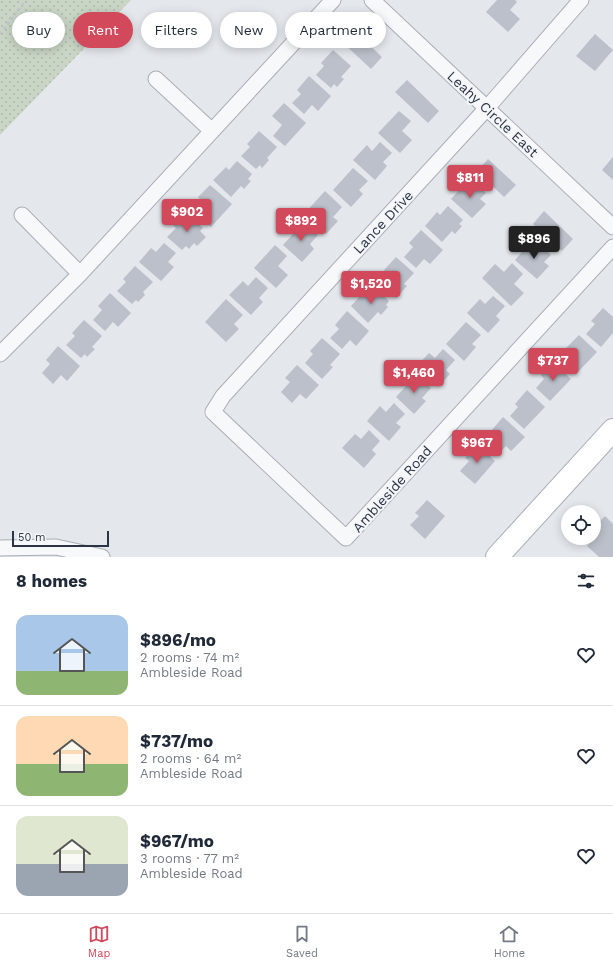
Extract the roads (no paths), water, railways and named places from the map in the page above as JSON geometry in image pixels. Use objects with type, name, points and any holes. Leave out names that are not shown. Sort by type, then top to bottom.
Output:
[{"type":"main road","points":[[497,557],[613,430]]},
{"type":"street","points":[[0,354],[80,274],[334,0]]},
{"type":"street","name":"Leahy Circle East","points":[[372,0],[613,228]]},
{"type":"street","name":"Lance Drive","points":[[279,474],[214,412],[222,396],[487,108],[581,0]]},
{"type":"street","points":[[156,79],[212,131]]},
{"type":"street","points":[[22,215],[80,274]]},
{"type":"street","name":"Ambleside Road","points":[[279,474],[346,538],[613,247]]},
{"type":"street","points":[[0,548],[56,547],[102,557]]}]
